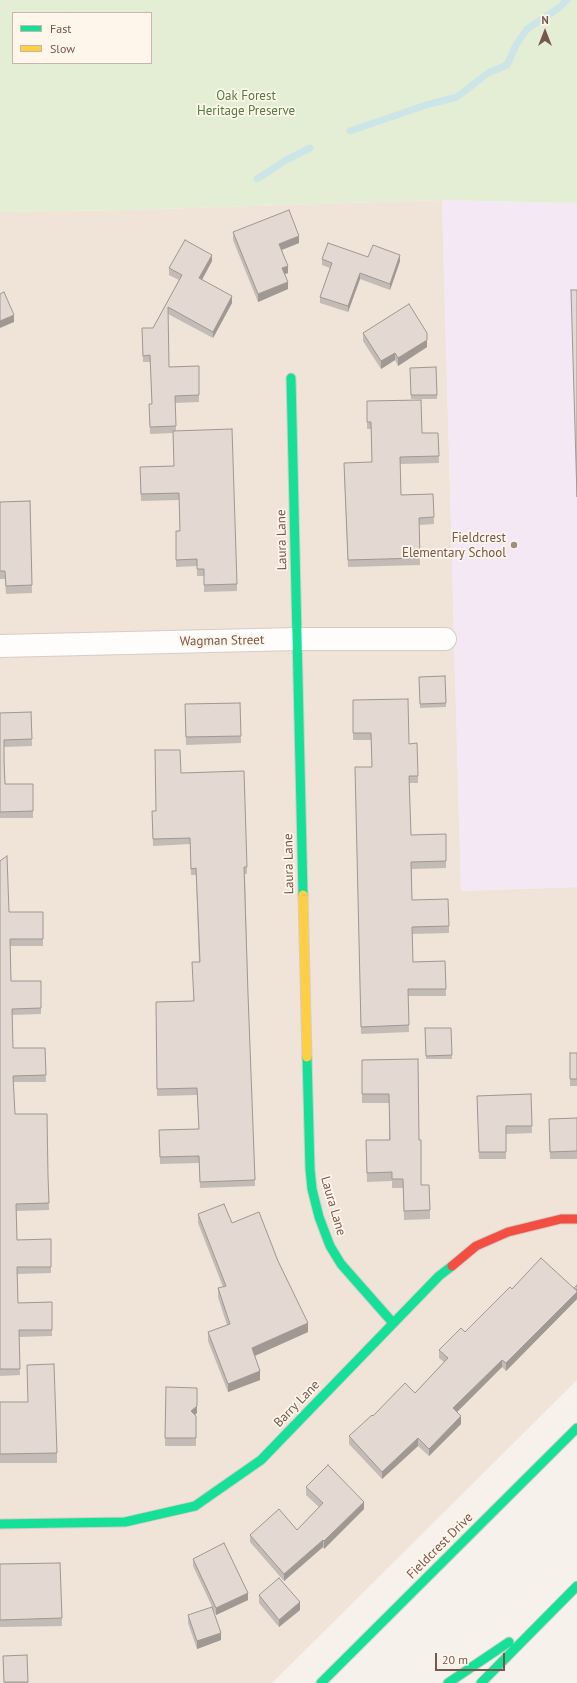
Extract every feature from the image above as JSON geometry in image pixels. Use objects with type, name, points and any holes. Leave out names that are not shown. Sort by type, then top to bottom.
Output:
[{"type":"main road","name":"Laura Lane","points":[[291,378],[308,1145],[312,1189],[330,1246],[342,1264],[393,1323]]},
{"type":"main road","name":"Barry Lane","points":[[0,1524],[125,1522],[195,1506],[261,1460],[439,1276],[476,1246],[508,1232],[562,1219],[577,1219]]},
{"type":"main road","name":"Fieldcrest Drive","points":[[321,1683],[577,1428]]},
{"type":"main road","points":[[481,1683],[577,1586]]},
{"type":"main road","points":[[448,1683],[551,1613]]},
{"type":"street","name":"Wagman Street","points":[[0,646],[297,639],[445,639]]},
{"type":"shaded area","points":[[442,200],[461,891],[577,887],[577,1380],[272,1683],[0,1683],[0,212],[128,210]]},
{"type":"shaded area","name":"Fieldcrest Elementary School","points":[[442,200],[577,203],[577,887],[461,891]]},
{"type":"green space","name":"Oak Forest Heritage Preserve","points":[[0,0],[577,0],[577,203],[442,200],[128,210],[0,212]]},
{"type":"building","points":[[289,210],[299,236],[279,244],[288,266],[282,268],[288,282],[258,294],[233,232]]},
{"type":"building","points":[[185,240],[212,255],[199,278],[232,296],[213,332],[168,307],[169,367],[199,366],[199,395],[175,396],[176,426],[150,427],[149,404],[152,404],[150,355],[143,356],[142,328],[153,328],[182,275],[169,268]]},
{"type":"building","points":[[328,243],[368,257],[373,245],[400,255],[390,284],[360,273],[348,306],[320,297],[332,263],[322,259]]},
{"type":"building","points":[[571,290],[577,290],[577,497]]},
{"type":"building","points":[[4,292],[14,315],[0,321],[0,294]]},
{"type":"building","points":[[409,304],[427,333],[427,340],[398,358],[395,353],[381,361],[363,333]]},
{"type":"building","points":[[436,367],[437,395],[411,395],[410,368]]},
{"type":"building","points":[[421,400],[422,433],[438,433],[439,456],[400,457],[401,495],[433,494],[434,517],[419,518],[420,558],[348,560],[344,463],[372,462],[371,422],[367,422],[367,401]]},
{"type":"building","points":[[232,429],[237,584],[204,585],[204,569],[197,569],[197,559],[176,560],[176,531],[180,531],[179,493],[141,494],[140,467],[174,466],[173,431]]},
{"type":"building","points":[[30,501],[32,585],[6,586],[5,571],[0,571],[0,502]]},
{"type":"building","points":[[445,676],[446,703],[420,704],[419,677]]},
{"type":"building","points":[[408,699],[409,744],[417,743],[418,776],[409,776],[411,835],[446,834],[446,861],[411,862],[412,900],[448,899],[449,926],[412,927],[413,962],[445,961],[446,989],[408,989],[409,1025],[361,1027],[355,767],[372,767],[371,733],[353,733],[353,700]]},
{"type":"building","points":[[240,703],[241,736],[186,737],[185,704]]},
{"type":"building","points":[[31,712],[32,739],[4,740],[4,762],[5,784],[33,784],[33,811],[0,812],[0,713]]},
{"type":"building","points":[[155,750],[180,750],[181,773],[244,771],[247,867],[244,867],[255,1180],[200,1182],[199,1156],[160,1157],[159,1130],[199,1129],[197,1088],[157,1089],[156,1002],[194,1001],[192,962],[200,962],[196,868],[191,869],[190,838],[153,839],[152,811],[156,811]]},
{"type":"building","points":[[7,856],[9,912],[43,912],[43,939],[10,939],[11,981],[41,981],[41,1008],[12,1009],[13,1048],[45,1048],[46,1075],[13,1076],[15,1114],[47,1114],[49,1203],[16,1204],[17,1240],[51,1239],[51,1267],[17,1267],[18,1303],[52,1302],[52,1330],[19,1330],[20,1369],[0,1369],[0,861]]},
{"type":"building","points":[[425,1028],[451,1028],[452,1055],[426,1056]]},
{"type":"building","points":[[570,1053],[577,1053],[577,1079],[570,1079]]},
{"type":"building","points":[[418,1059],[421,1185],[429,1185],[430,1210],[404,1211],[403,1179],[392,1179],[392,1172],[367,1173],[366,1140],[390,1140],[389,1094],[362,1094],[362,1060]]},
{"type":"building","points":[[531,1094],[532,1126],[506,1126],[506,1152],[479,1152],[477,1096]]},
{"type":"building","points":[[577,1118],[577,1151],[550,1152],[549,1119]]},
{"type":"building","points":[[224,1204],[232,1223],[259,1212],[278,1261],[308,1323],[252,1348],[260,1371],[228,1384],[208,1332],[230,1324],[218,1288],[226,1286],[198,1214]]},
{"type":"building","points":[[541,1258],[577,1292],[506,1363],[502,1360],[453,1408],[461,1416],[429,1449],[418,1438],[382,1472],[349,1436],[372,1415],[373,1416],[405,1383],[415,1393],[448,1358],[439,1350],[461,1328],[465,1332],[510,1287],[512,1289]]},
{"type":"building","points":[[54,1364],[57,1453],[0,1454],[0,1402],[28,1402],[27,1365]]},
{"type":"building","points":[[166,1387],[197,1388],[197,1406],[191,1411],[196,1416],[196,1438],[165,1438]]},
{"type":"building","points":[[328,1465],[364,1502],[324,1541],[323,1540],[284,1574],[250,1535],[279,1509],[297,1530],[323,1503],[306,1487]]},
{"type":"building","points":[[224,1543],[248,1593],[216,1608],[193,1559]]},
{"type":"building","points":[[60,1563],[62,1618],[0,1620],[0,1564]]},
{"type":"building","points":[[279,1578],[300,1602],[279,1620],[259,1595]]},
{"type":"building","points":[[212,1607],[221,1633],[197,1641],[188,1615]]},
{"type":"building","points":[[27,1655],[28,1682],[4,1682],[3,1656]]},
{"type":"waterway","points":[[350,131],[426,105],[457,97],[488,73],[507,65],[516,45],[527,29],[560,7],[567,0]]},
{"type":"waterway","points":[[257,179],[286,160],[310,148]]},
{"type":"traffic: fast","points":[[291,378],[303,895]]},
{"type":"traffic: fast","points":[[307,1057],[310,1169],[312,1189],[319,1217],[330,1246],[341,1264],[393,1323]]},
{"type":"traffic: fast","points":[[0,1524],[125,1522],[195,1506],[261,1460],[439,1276],[452,1266]]},
{"type":"traffic: fast","points":[[321,1683],[577,1428]]},
{"type":"traffic: fast","points":[[481,1683],[577,1586]]},
{"type":"traffic: fast","points":[[448,1683],[509,1642]]},
{"type":"traffic: slow","points":[[303,895],[307,1057]]},
{"type":"traffic: jam","points":[[452,1266],[476,1246],[508,1232],[561,1219],[577,1219]]},
{"type":"place","name":"Fieldcrest Elementary School","points":[[514,545]]}]
